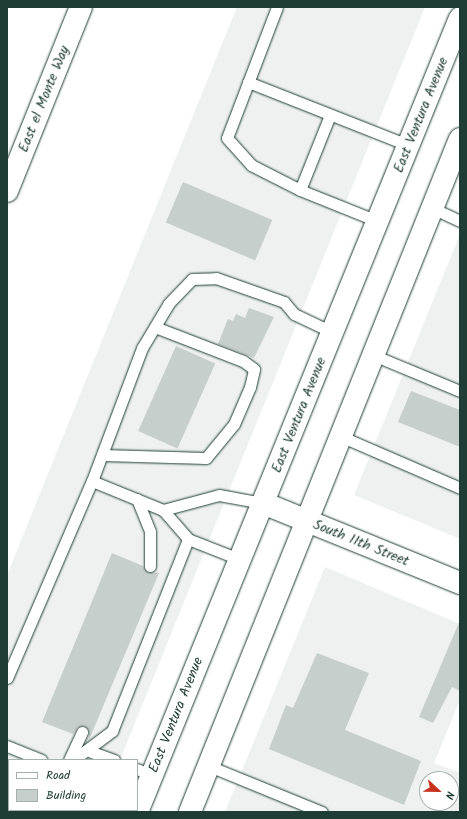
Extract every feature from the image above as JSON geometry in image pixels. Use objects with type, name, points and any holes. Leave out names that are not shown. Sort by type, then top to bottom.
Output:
[{"type":"main road","name":"East el Monte Way","points":[[7,190],[81,7]]},
{"type":"main road","name":"East Ventura Avenue","points":[[138,806],[144,772],[263,503],[460,18]]},
{"type":"main road","points":[[190,812],[372,355],[460,139]]},
{"type":"main road","name":"South 11th Street","points":[[263,503],[460,583]]},
{"type":"lane","points":[[277,7],[227,138],[251,165],[300,190],[378,221]]},
{"type":"lane","points":[[248,82],[408,145]]},
{"type":"lane","points":[[300,190],[330,115]]},
{"type":"lane","points":[[432,208],[460,221]]},
{"type":"lane","points":[[7,678],[92,481],[142,348],[169,303],[192,279],[216,278],[284,302],[294,314],[332,332]]},
{"type":"lane","points":[[102,455],[206,458],[234,424],[250,387],[254,369],[243,361],[155,327]]},
{"type":"lane","points":[[372,355],[460,391]]},
{"type":"lane","points":[[340,436],[460,488]]},
{"type":"lane","points":[[92,481],[163,510],[188,539],[239,559]]},
{"type":"lane","points":[[163,510],[219,496],[263,503]]},
{"type":"lane","points":[[137,499],[150,532],[150,566]]},
{"type":"lane","points":[[75,759],[89,751],[112,731],[188,539]]},
{"type":"lane","points":[[69,759],[82,732]]},
{"type":"lane","points":[[7,746],[39,759]]},
{"type":"lane","points":[[89,751],[111,759]]},
{"type":"lane","points":[[209,766],[322,812]]},
{"type":"shaded area","points":[[237,7],[425,7],[120,759],[8,759],[8,811],[99,812],[7,812],[7,575]]},
{"type":"shaded area","points":[[460,234],[460,539],[354,495]]},
{"type":"shaded area","points":[[325,567],[460,624],[460,700],[434,763],[455,771],[419,771],[419,811],[459,811],[459,773],[460,812],[225,812]]},
{"type":"building","points":[[183,182],[272,220],[255,260],[166,223]]},
{"type":"building","points":[[249,308],[274,317],[254,358],[218,344],[228,319],[233,321],[236,314],[245,318]]},
{"type":"building","points":[[176,346],[215,363],[177,448],[138,431]]},
{"type":"building","points":[[411,391],[460,410],[460,447],[398,422]]},
{"type":"building","points":[[112,553],[143,566],[147,572],[159,573],[89,740],[89,731],[85,726],[78,727],[73,734],[42,722]]},
{"type":"building","points":[[460,620],[460,691],[452,687],[433,723],[419,717]]},
{"type":"building","points":[[317,653],[369,673],[345,730],[421,761],[404,805],[269,749],[286,705],[293,708]]}]
